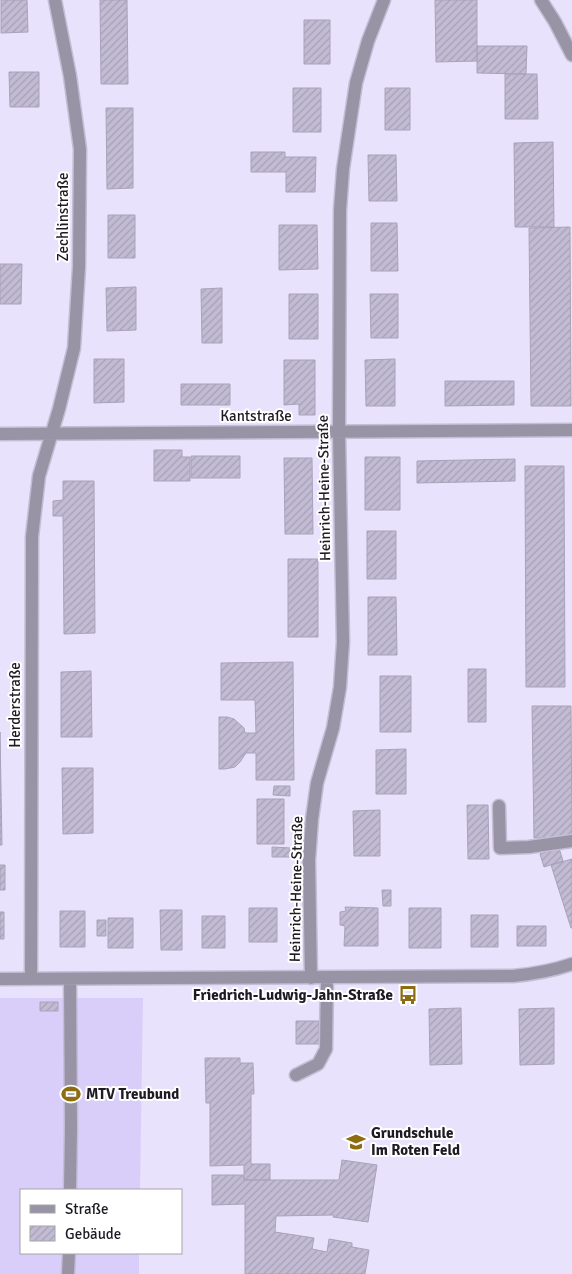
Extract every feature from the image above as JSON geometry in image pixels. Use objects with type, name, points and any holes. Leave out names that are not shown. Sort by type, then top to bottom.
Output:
[{"type":"street","name":"Zechlinstraße","points":[[51,434],[74,348],[80,257],[80,149],[70,76],[55,0]]},
{"type":"street","name":"Heinrich-Heine-Straße","points":[[311,978],[309,860],[312,819],[317,783],[333,728],[340,687],[342,649],[339,432],[340,210],[343,169],[356,83],[368,41],[384,0]]},
{"type":"street","points":[[540,0],[555,22],[572,55]]},
{"type":"street","name":"Kantstraße","points":[[0,434],[572,430]]},
{"type":"street","name":"Herderstraße","points":[[31,979],[32,536],[39,476],[51,434]]},
{"type":"street","points":[[500,806],[500,848],[529,847],[572,840]]},
{"type":"street","points":[[0,979],[513,976],[538,974],[572,964]]},
{"type":"street","points":[[296,1075],[318,1064],[326,1049],[327,978]]},
{"type":"street","points":[[70,979],[70,1189]]},
{"type":"street","points":[[68,1254],[68,1274]]},
{"type":"shaded area","name":"MTV Treubund","points":[[0,998],[143,998],[140,1189],[20,1189],[20,1254],[139,1254],[139,1274],[0,1274]]},
{"type":"building","points":[[1,0],[27,0],[28,32],[1,33]]},
{"type":"building","points":[[100,0],[127,0],[128,84],[101,84]]},
{"type":"building","points":[[435,0],[477,0],[477,61],[436,62]]},
{"type":"building","points":[[304,20],[330,20],[330,64],[304,64]]},
{"type":"building","points":[[477,46],[527,46],[526,74],[477,73]]},
{"type":"building","points":[[9,72],[39,72],[39,107],[10,107]]},
{"type":"building","points":[[505,74],[537,74],[538,119],[505,119]]},
{"type":"building","points":[[293,88],[321,88],[321,132],[293,132]]},
{"type":"building","points":[[385,88],[410,88],[410,130],[385,130]]},
{"type":"building","points":[[106,108],[133,108],[133,188],[107,189]]},
{"type":"building","points":[[553,142],[554,227],[515,227],[514,143]]},
{"type":"building","points":[[251,152],[285,152],[285,157],[316,157],[315,192],[286,192],[286,172],[251,172]]},
{"type":"building","points":[[368,155],[396,155],[397,201],[369,201]]},
{"type":"building","points":[[108,215],[135,215],[135,258],[108,258]]},
{"type":"building","points":[[371,223],[397,223],[398,271],[371,271]]},
{"type":"building","points":[[279,225],[317,225],[318,269],[279,270]]},
{"type":"building","points":[[570,227],[571,406],[531,406],[529,228]]},
{"type":"building","points":[[0,264],[22,264],[21,304],[0,304]]},
{"type":"building","points":[[136,287],[136,330],[107,331],[106,288]]},
{"type":"building","points":[[222,288],[222,343],[202,343],[201,289]]},
{"type":"building","points":[[289,294],[318,294],[318,339],[289,339]]},
{"type":"building","points":[[370,294],[398,294],[398,338],[371,338]]},
{"type":"building","points":[[94,359],[124,359],[124,402],[94,403]]},
{"type":"building","points":[[395,359],[395,406],[366,406],[365,360]]},
{"type":"building","points":[[284,360],[315,360],[315,415],[299,415],[299,404],[284,405]]},
{"type":"building","points":[[445,381],[514,381],[514,405],[445,406]]},
{"type":"building","points":[[181,384],[230,384],[230,405],[181,405]]},
{"type":"building","points":[[154,450],[182,450],[182,457],[190,457],[190,481],[154,481]]},
{"type":"building","points":[[191,456],[240,456],[240,478],[191,478]]},
{"type":"building","points":[[365,457],[400,457],[400,510],[365,510]]},
{"type":"building","points":[[284,458],[312,458],[313,534],[285,534]]},
{"type":"building","points":[[515,459],[515,481],[417,483],[417,461]]},
{"type":"building","points":[[525,466],[564,466],[565,687],[526,687]]},
{"type":"building","points":[[63,481],[94,481],[95,633],[64,634],[63,516],[53,516],[53,501],[63,500]]},
{"type":"building","points":[[367,531],[396,531],[396,579],[367,579]]},
{"type":"building","points":[[288,559],[318,559],[318,637],[288,637]]},
{"type":"building","points":[[368,597],[396,597],[397,655],[368,655]]},
{"type":"building","points":[[293,662],[294,780],[256,780],[256,753],[246,753],[235,767],[219,769],[219,717],[234,719],[244,728],[245,733],[256,733],[255,700],[221,700],[221,663]]},
{"type":"building","points":[[468,669],[486,669],[486,722],[468,722]]},
{"type":"building","points":[[91,671],[92,737],[61,737],[61,672]]},
{"type":"building","points":[[380,676],[411,676],[411,732],[380,732]]},
{"type":"building","points":[[532,706],[571,706],[572,837],[534,838]]},
{"type":"building","points":[[0,732],[2,845],[0,845]]},
{"type":"building","points":[[406,749],[406,794],[376,794],[376,750]]},
{"type":"building","points":[[62,768],[93,768],[93,833],[63,834]]},
{"type":"building","points":[[274,786],[290,786],[290,796],[273,795]]},
{"type":"building","points":[[257,799],[284,799],[284,844],[257,844]]},
{"type":"building","points":[[467,805],[488,805],[489,859],[468,859]]},
{"type":"building","points":[[380,810],[380,856],[354,856],[353,811]]},
{"type":"building","points":[[272,847],[291,848],[291,857],[272,857]]},
{"type":"building","points":[[559,848],[563,861],[544,867],[540,854]]},
{"type":"building","points":[[572,859],[572,928],[571,928],[551,865]]},
{"type":"building","points":[[0,865],[5,865],[5,890],[0,890]]},
{"type":"building","points":[[382,890],[391,890],[391,906],[383,906]]},
{"type":"building","points":[[345,907],[378,908],[378,946],[344,946],[345,926],[340,925],[340,912],[346,911]]},
{"type":"building","points":[[249,908],[277,908],[277,942],[249,942]]},
{"type":"building","points":[[409,908],[441,908],[441,948],[409,948]]},
{"type":"building","points":[[160,910],[182,910],[182,950],[161,950]]},
{"type":"building","points":[[60,911],[85,911],[85,947],[60,947]]},
{"type":"building","points":[[0,912],[4,912],[4,939],[0,939]]},
{"type":"building","points":[[471,915],[498,915],[498,947],[471,947]]},
{"type":"building","points":[[202,916],[225,916],[225,948],[202,948]]},
{"type":"building","points":[[108,918],[133,918],[133,948],[108,948]]},
{"type":"building","points":[[97,920],[106,920],[106,936],[97,936]]},
{"type":"building","points":[[517,926],[546,926],[546,946],[517,946]]},
{"type":"building","points":[[40,1002],[58,1002],[58,1011],[40,1011]]},
{"type":"building","points":[[461,1008],[462,1064],[430,1065],[429,1009]]},
{"type":"building","points":[[554,1008],[554,1064],[520,1065],[519,1009]]},
{"type":"building","points":[[296,1021],[319,1021],[319,1044],[296,1044]]},
{"type":"building","points":[[205,1058],[240,1058],[240,1063],[253,1063],[254,1094],[251,1094],[251,1164],[270,1164],[270,1180],[244,1180],[244,1165],[210,1166],[210,1103],[206,1103]]},
{"type":"building","points":[[342,1160],[377,1165],[368,1222],[333,1217],[334,1215],[276,1216],[275,1232],[314,1238],[312,1249],[327,1252],[329,1239],[352,1243],[352,1247],[369,1250],[365,1274],[245,1274],[245,1204],[212,1205],[212,1175],[243,1175],[244,1180],[339,1180]]},
{"type":"place","name":"Friedrich-Ludwig-Jahn-Straße","points":[[408,995]]},
{"type":"place","name":"MTV Treubund","points":[[71,1094]]},
{"type":"place","name":"Grundschule Im Roten Feld","points":[[356,1142]]}]
